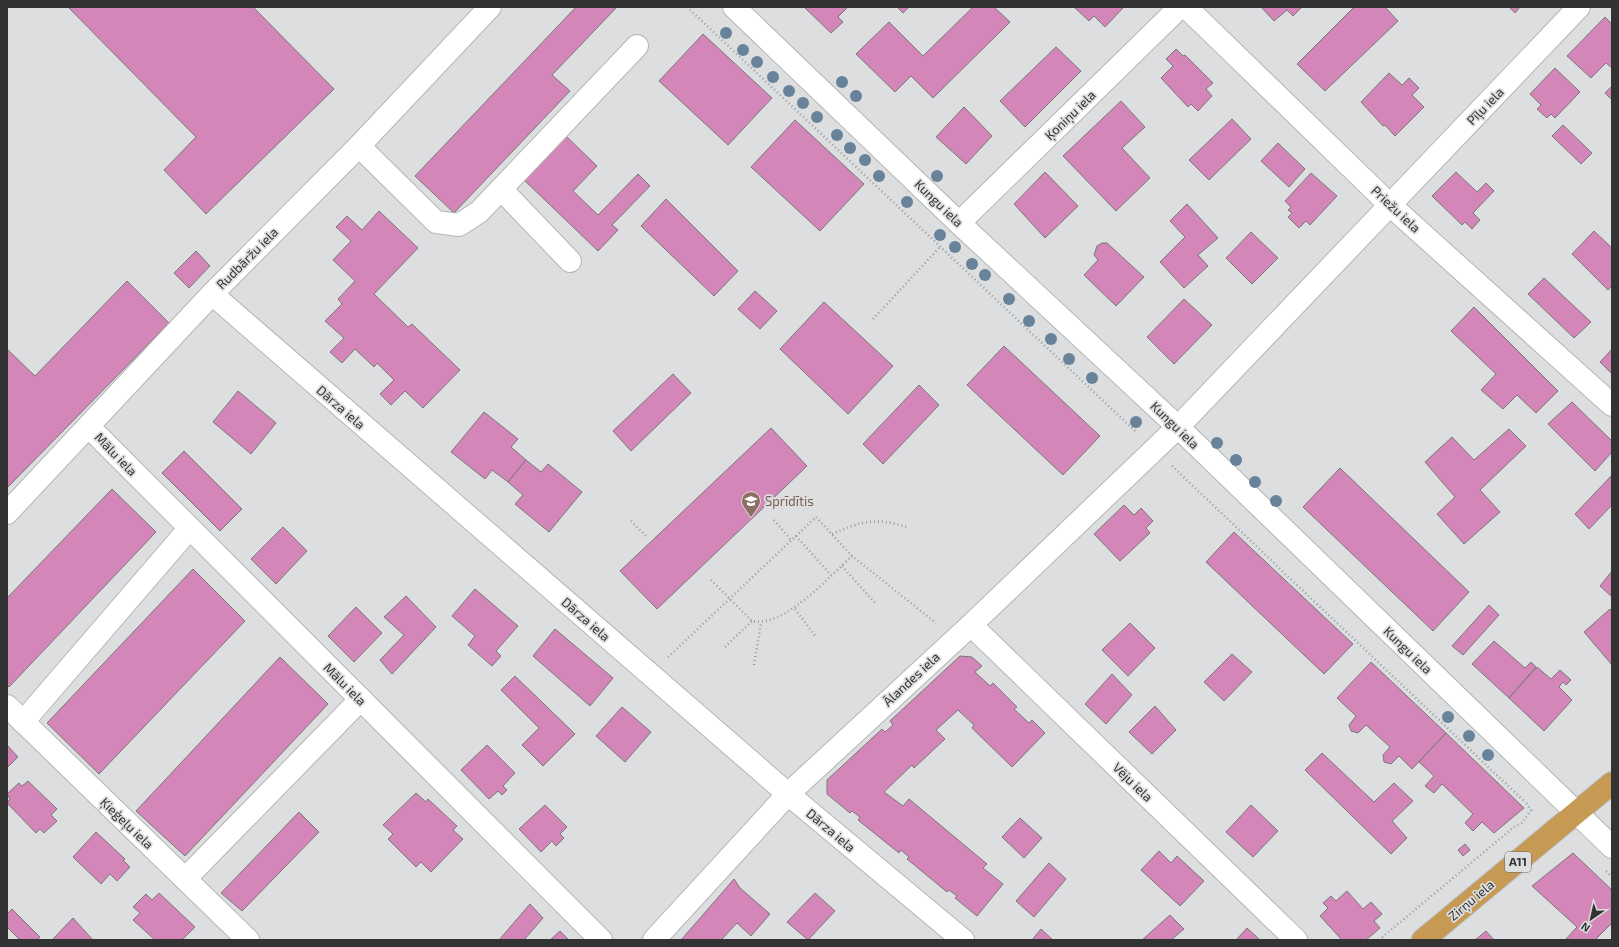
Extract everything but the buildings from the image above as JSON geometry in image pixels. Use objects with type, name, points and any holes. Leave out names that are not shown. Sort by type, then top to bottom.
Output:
[{"type":"highway","name":"Zirņu iela","points":[[1423,940],[1612,783]]},
{"type":"street","name":"Rudbāržu iela","points":[[7,513],[212,294],[359,146],[490,7]]},
{"type":"street","name":"Kungu iela","points":[[734,7],[959,223],[1178,427],[1612,847]]},
{"type":"street","name":"Ķoniņu iela","points":[[959,223],[1180,7]]},
{"type":"street","name":"Priežu iela","points":[[1186,7],[1390,205],[1612,405]]},
{"type":"street","name":"Pīļu iela","points":[[1178,427],[1579,7]]},
{"type":"street","points":[[359,146],[436,222],[459,225],[479,212],[637,46]]},
{"type":"street","points":[[501,189],[570,261]]},
{"type":"street","name":"Dārza iela","points":[[212,294],[788,794],[963,940]]},
{"type":"street","name":"Mālu iela","points":[[89,427],[189,529],[601,940]]},
{"type":"street","name":"Ālandes iela","points":[[654,940],[788,794],[963,632],[1178,427]]},
{"type":"street","points":[[24,722],[189,529]]},
{"type":"street","name":"Vēju iela","points":[[963,632],[1296,940]]},
{"type":"street","points":[[185,879],[361,699]]},
{"type":"street","name":"Ķieģeļu iela","points":[[7,706],[248,940]]},
{"type":"path","points":[[687,7],[1524,801],[1531,810],[1522,823],[1514,827],[1379,940]]},
{"type":"path","points":[[873,319],[940,247]]},
{"type":"path","points":[[650,674],[816,517],[852,556],[963,632]]},
{"type":"path","points":[[774,520],[791,540]]},
{"type":"path","points":[[631,521],[647,537]]},
{"type":"path","points":[[832,534],[860,522],[886,521],[907,527]]},
{"type":"path","points":[[796,536],[831,575]]},
{"type":"path","points":[[711,580],[752,622],[761,623],[795,608],[852,556]]},
{"type":"path","points":[[842,566],[876,604]]},
{"type":"path","points":[[795,608],[816,637]]},
{"type":"path","points":[[724,646],[752,622]]},
{"type":"path","points":[[754,665],[761,623]]},
{"type":"path","points":[[1524,801],[1544,782]]},
{"type":"place","name":"Sprīdītis","points":[[751,518]]}]
